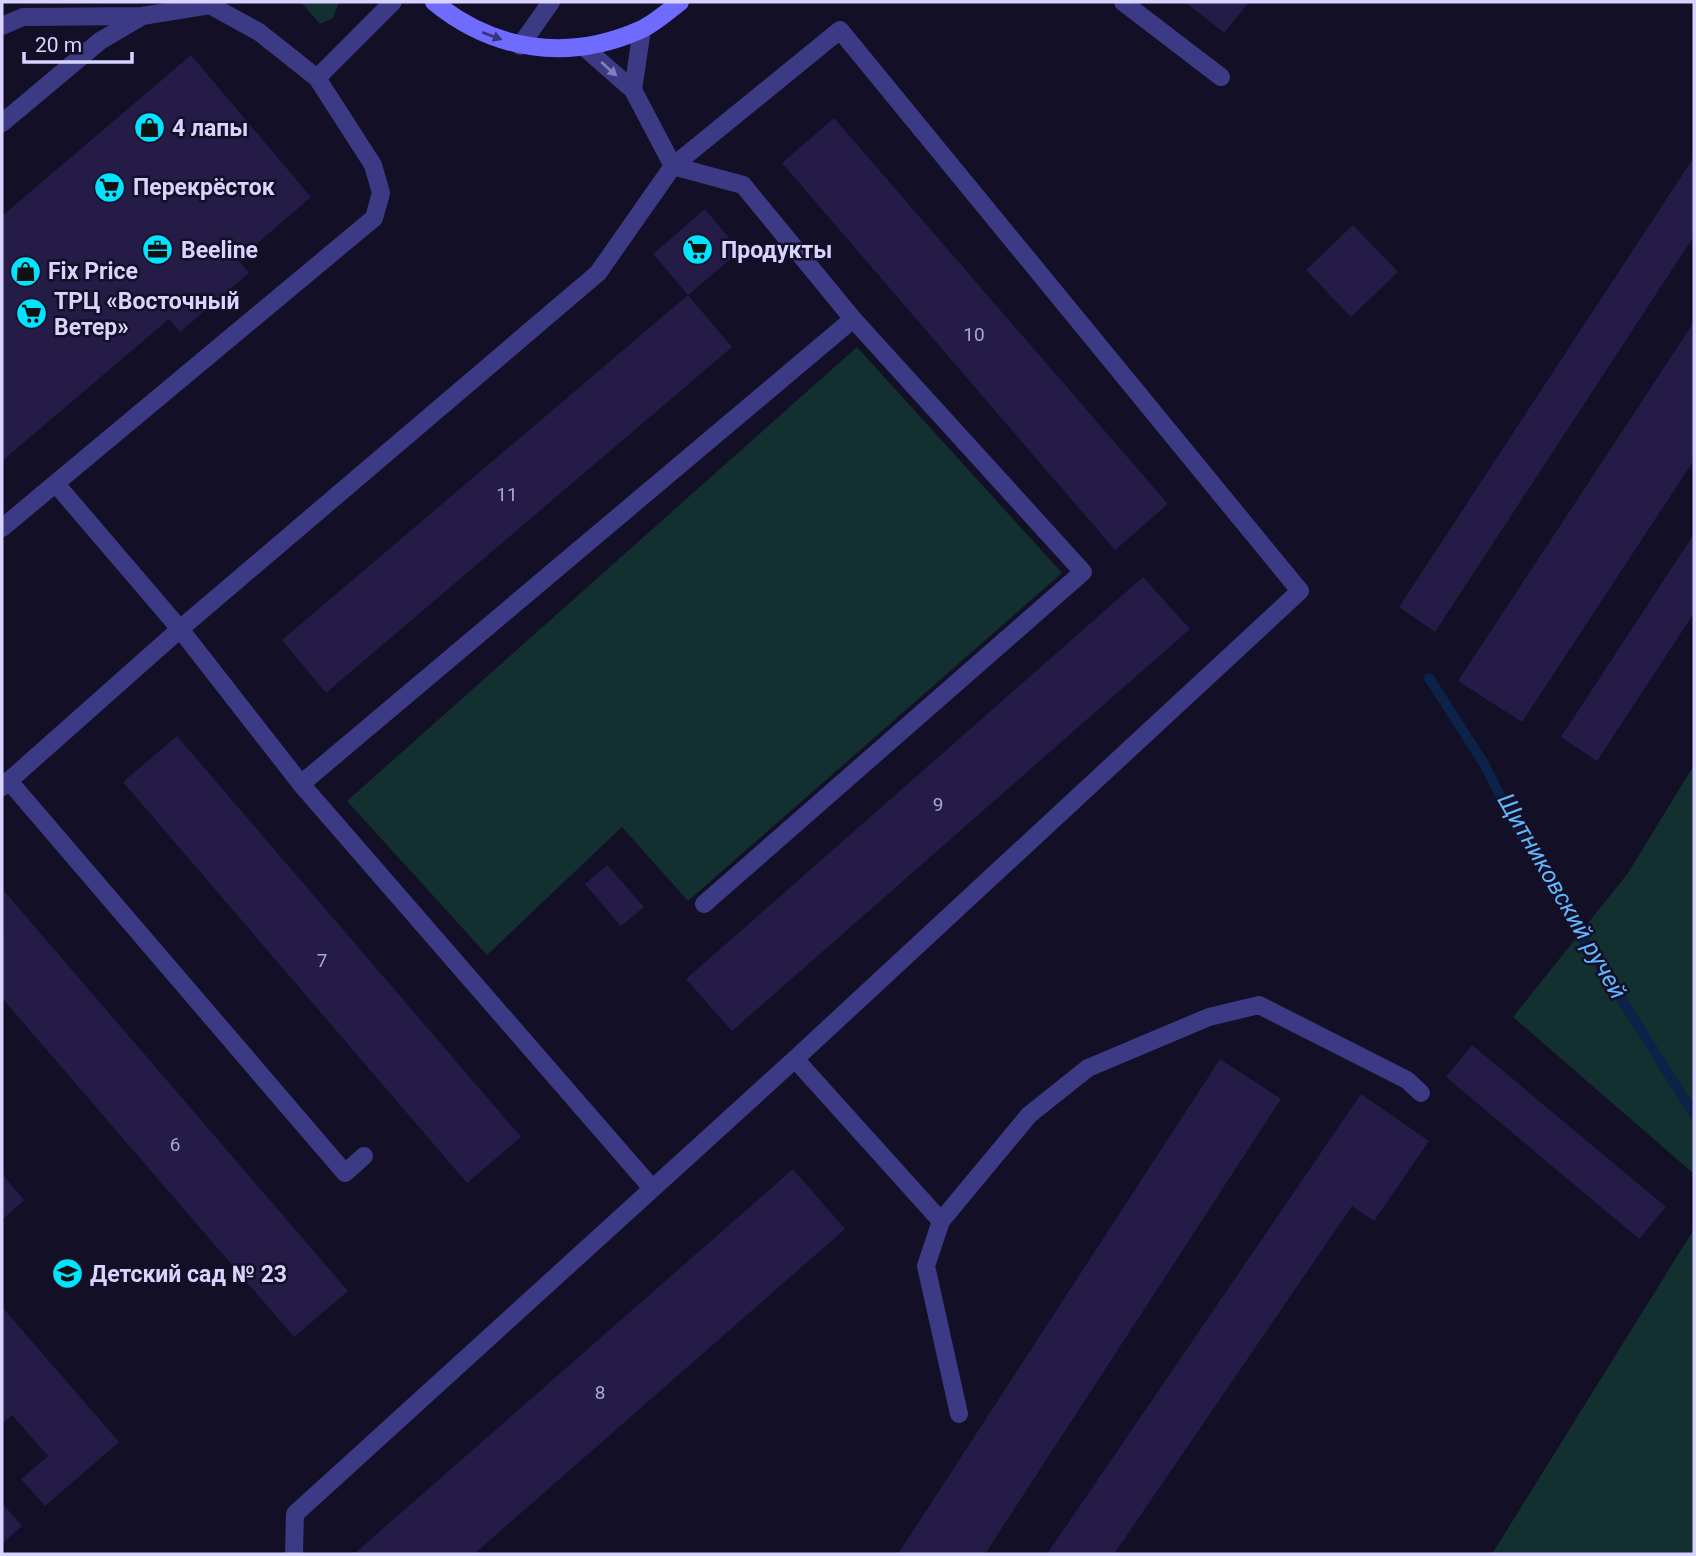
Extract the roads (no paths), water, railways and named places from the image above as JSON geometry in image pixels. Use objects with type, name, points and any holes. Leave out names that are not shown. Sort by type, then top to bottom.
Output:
[{"type":"street","points":[[434,2],[461,24],[520,46],[585,48],[642,29],[680,2]]},
{"type":"lane","points":[[317,78],[393,2]]},
{"type":"lane","points":[[520,46],[551,2]]},
{"type":"lane","points":[[1123,2],[1221,77]]},
{"type":"lane","points":[[2,26],[23,18],[142,16],[210,5],[259,32],[317,78],[373,165],[381,193],[374,218],[2,528]]},
{"type":"lane","points":[[2,123],[100,41],[142,16]]},
{"type":"lane","points":[[633,90],[642,29]]},
{"type":"lane","points":[[293,1554],[295,1514],[651,1187],[795,1059],[1300,591],[840,30],[673,166],[598,273],[180,629],[6,784],[345,1173],[364,1156]]},
{"type":"lane","points":[[585,48],[633,90],[673,166],[743,186],[852,319],[1083,572],[704,904]]},
{"type":"lane","points":[[301,785],[852,319]]},
{"type":"lane","points":[[56,484],[180,629],[301,785],[651,1187]]},
{"type":"lane","points":[[959,1415],[926,1266],[941,1221],[1029,1115],[1088,1068],[1209,1017],[1259,1005],[1407,1080],[1421,1093]]},
{"type":"lane","points":[[795,1059],[941,1221]]},
{"type":"waterway","name":"Щитниковский ручей","points":[[1429,678],[1483,762],[1514,823],[1573,923],[1694,1114]]},
{"type":"place","name":"4 лапы","points":[[149,128]]},
{"type":"place","name":"Перекрёсток","points":[[110,187]]},
{"type":"place","name":"Beeline","points":[[158,250]]},
{"type":"place","name":"Продукты","points":[[698,250]]},
{"type":"place","name":"Fix Price","points":[[25,271]]},
{"type":"place","name":"ТРЦ «Восточный Ветер»","points":[[31,314]]},
{"type":"place","name":"Детский сад № 23","points":[[67,1274]]}]
